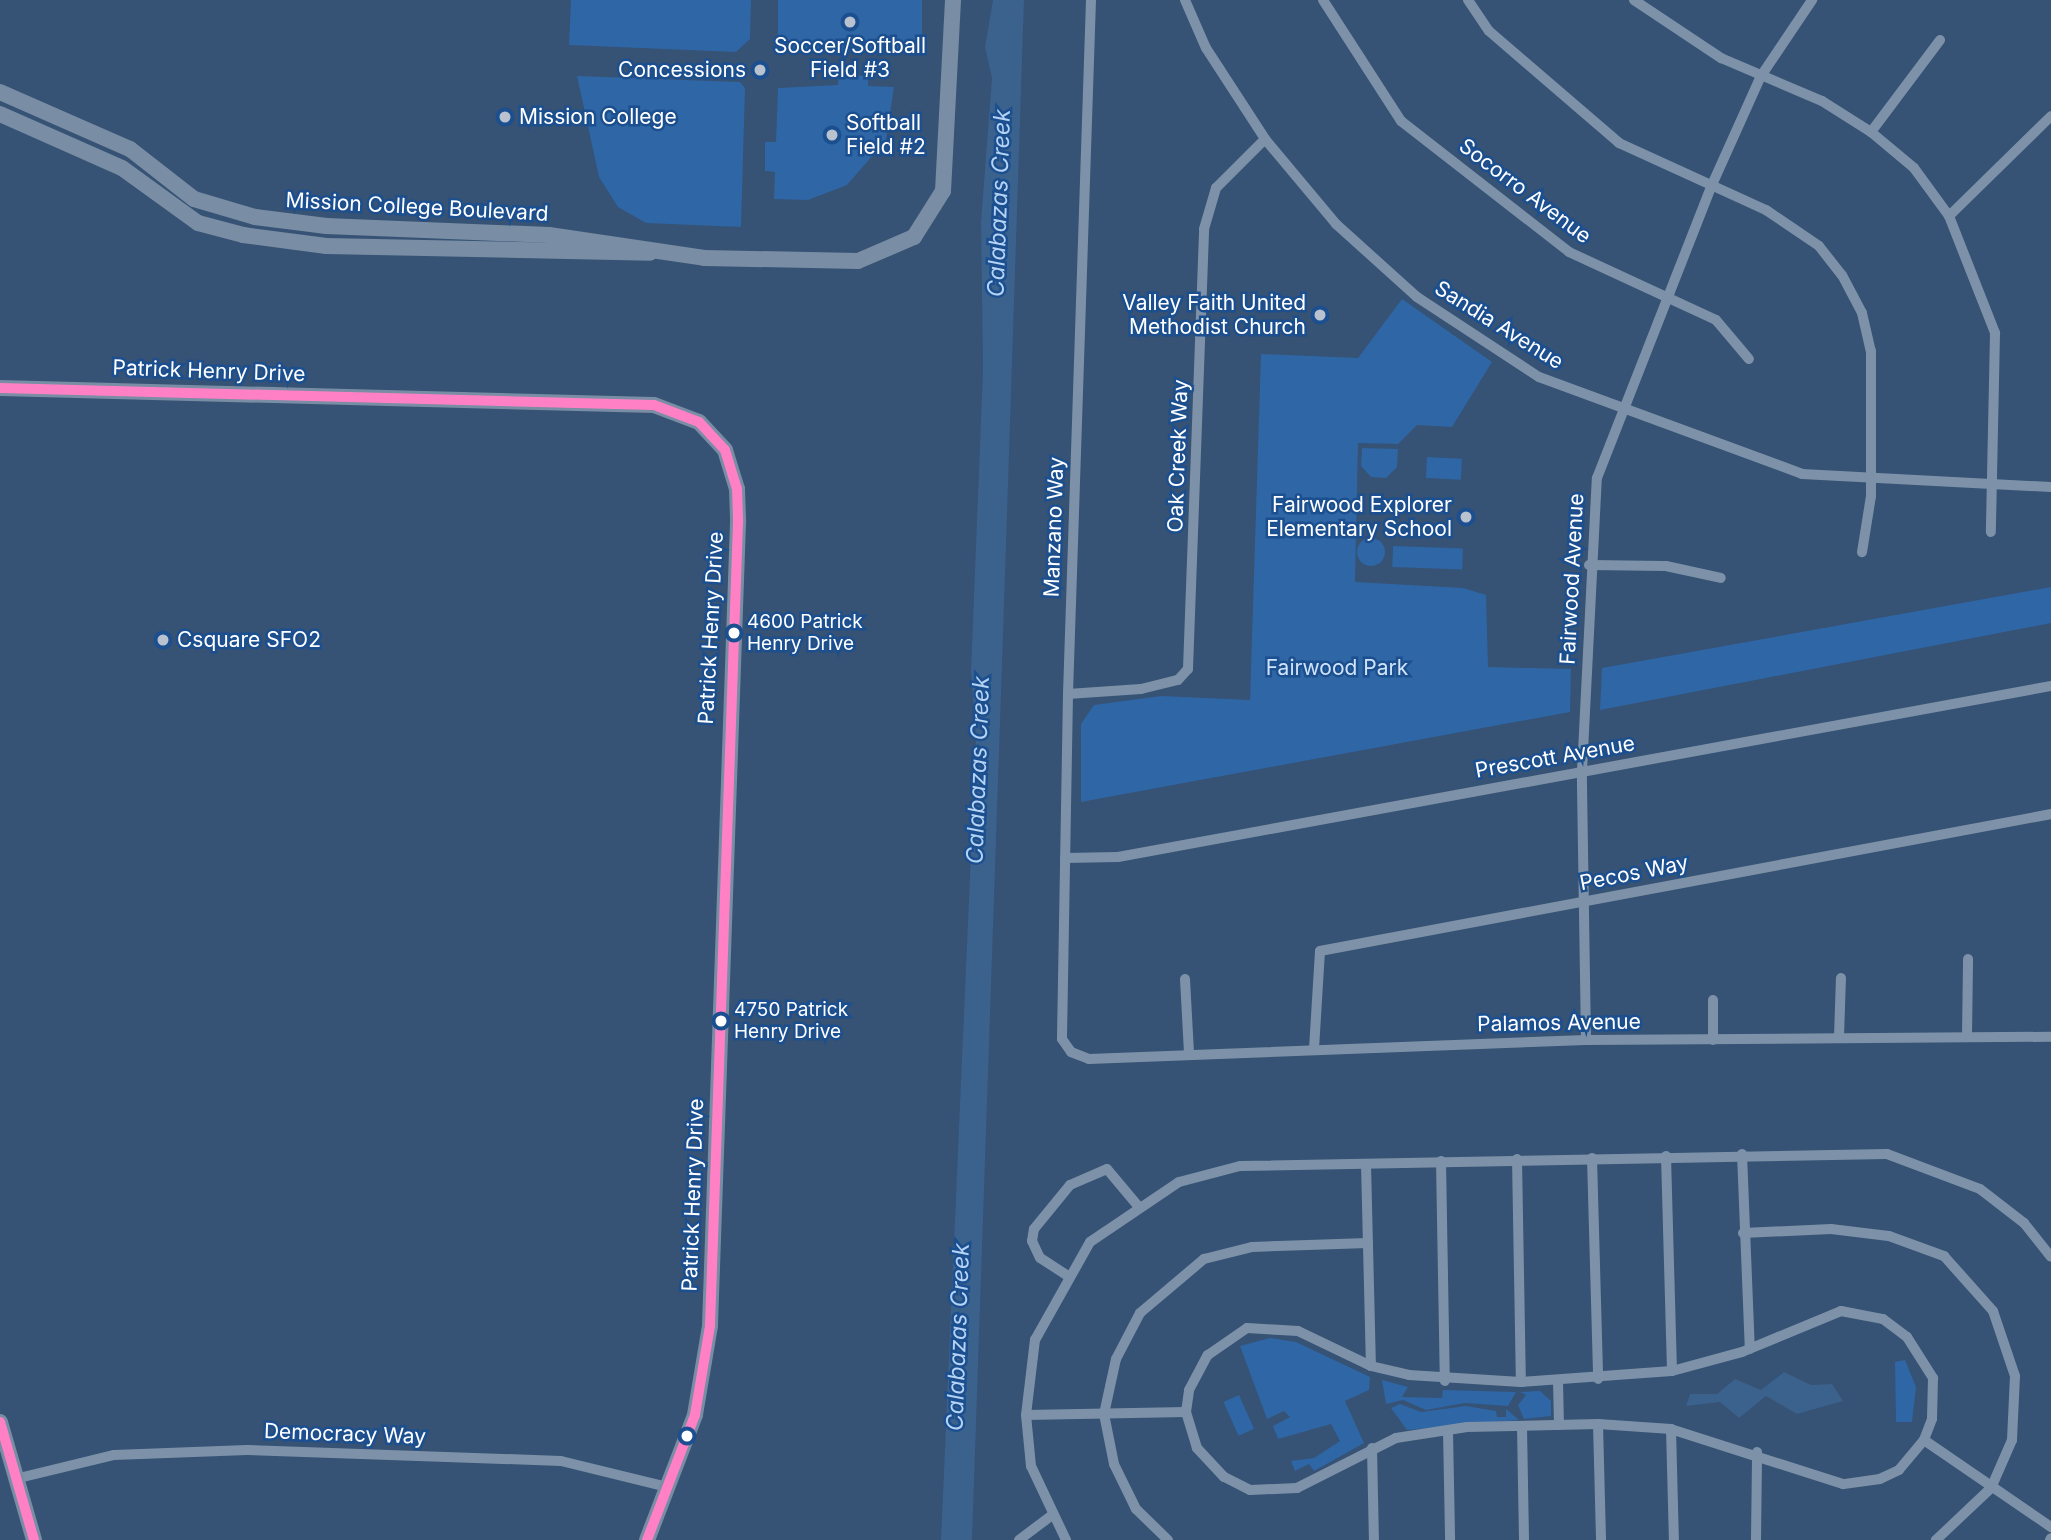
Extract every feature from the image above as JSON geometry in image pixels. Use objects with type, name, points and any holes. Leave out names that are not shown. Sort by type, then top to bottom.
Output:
[{"type":"street","name":"Mission College Boulevard","points":[[0,114],[122,168],[198,223],[243,235],[326,246],[652,253],[858,261],[914,237],[931,218],[946,180],[953,0]]},
{"type":"street","name":"Manzano Way","points":[[1070,1052],[1062,1038],[1068,694],[1091,0]]},
{"type":"street","name":"Sandia Avenue","points":[[1185,0],[1206,48],[1265,139],[1336,223],[1417,297],[1539,377],[1620,412],[1802,474],[1871,482],[2051,486]]},
{"type":"street","name":"Socorro Avenue","points":[[1323,0],[1401,121],[1569,251],[1666,300],[1716,320],[1749,359]]},
{"type":"street","points":[[1468,0],[1489,31],[1619,142],[1790,224],[1842,275],[1862,313],[1871,351],[1869,535],[1862,552]]},
{"type":"street","points":[[1634,0],[1678,34],[1761,76],[1822,101],[1871,132],[1914,168],[1949,216],[1995,333],[1991,533]]},
{"type":"street","name":"Fairwood Avenue","points":[[1586,1040],[1582,771],[1589,565],[1597,478],[1620,412],[1711,187],[1761,76],[1812,0]]},
{"type":"street","points":[[1871,132],[1940,40]]},
{"type":"street","name":"Mission College Boulevard","points":[[0,92],[130,149],[194,199],[243,214],[326,226],[549,235],[652,253]]},
{"type":"street","points":[[1949,216],[2051,116]]},
{"type":"street","name":"Oak Creek Way","points":[[1068,694],[1141,689],[1178,680],[1188,669],[1204,229],[1216,188],[1265,139]]},
{"type":"street","name":"Patrick Henry Drive","points":[[0,388],[654,405],[698,422],[726,450],[737,489],[738,523],[710,1326],[701,1395],[646,1540]]},
{"type":"street","points":[[1589,565],[1666,566],[1721,578]]},
{"type":"street","name":"Prescott Avenue","points":[[1065,858],[1118,858],[2051,686]]},
{"type":"street","name":"Pecos Way","points":[[1314,1049],[1320,951],[2051,814]]},
{"type":"street","points":[[1967,1035],[1968,959]]},
{"type":"street","points":[[1839,1037],[1841,978]]},
{"type":"street","points":[[1185,979],[1189,1054]]},
{"type":"street","points":[[1713,1000],[1713,1040]]},
{"type":"street","name":"Palamos Avenue","points":[[1070,1052],[1089,1059],[1586,1040],[1967,1035],[2051,1037]]},
{"type":"street","points":[[1742,1154],[1743,1233],[1750,1349]]},
{"type":"street","points":[[1066,1540],[1051,1516],[1031,1466],[1026,1415],[1035,1340],[1068,1276],[1090,1241],[1138,1206],[1179,1182],[1240,1166],[1742,1154],[1887,1154],[1961,1177],[2024,1223],[2051,1257]]},
{"type":"street","points":[[1666,1156],[1672,1371]]},
{"type":"street","points":[[1592,1158],[1598,1379]]},
{"type":"street","points":[[1517,1159],[1521,1382]]},
{"type":"street","points":[[1441,1161],[1445,1381]]},
{"type":"street","points":[[1366,1164],[1371,1366]]},
{"type":"street","points":[[1068,1276],[1040,1258],[1032,1241],[1070,1185],[1107,1169],[1138,1206]]},
{"type":"street","points":[[1743,1233],[1830,1229],[1889,1236],[1944,1256],[1993,1311],[2015,1376],[2012,1440],[1991,1488],[1936,1540]]},
{"type":"street","points":[[1168,1540],[1136,1509],[1114,1464],[1104,1413],[1127,1334],[1182,1273],[1204,1259],[1252,1247],[1368,1243]]},
{"type":"street","points":[[1840,1311],[1883,1319],[1907,1337],[1930,1369],[1933,1419],[1924,1440],[1899,1470],[1843,1484],[1757,1452],[1671,1429],[1598,1424],[1448,1430],[1372,1448],[1297,1488],[1250,1490],[1210,1463],[1186,1412],[1189,1390],[1208,1355],[1247,1328],[1298,1331],[1371,1366],[1445,1381],[1558,1381],[1672,1371],[1750,1349],[1840,1311]]},
{"type":"street","points":[[1558,1381],[1559,1425]]},
{"type":"street","points":[[1026,1415],[1186,1412]]},
{"type":"street","points":[[0,1422],[19,1478],[34,1540]]},
{"type":"street","points":[[1598,1424],[1601,1540]]},
{"type":"street","points":[[1522,1426],[1524,1540]]},
{"type":"street","points":[[1671,1429],[1674,1540]]},
{"type":"street","points":[[1448,1430],[1450,1540]]},
{"type":"street","points":[[1924,1440],[2051,1527]]},
{"type":"street","points":[[1372,1448],[1374,1540]]},
{"type":"street","name":"Democracy Way","points":[[19,1478],[114,1455],[247,1450],[561,1461],[668,1487]]},
{"type":"street","points":[[1756,1540],[1757,1452]]},
{"type":"street","points":[[1018,1540],[1051,1516]]},
{"type":"green space","points":[[571,0],[751,0],[750,39],[736,52],[569,45]]},
{"type":"green space","name":"Soccer/Softball Field #3","points":[[778,0],[922,0],[922,51],[778,51]]},
{"type":"green space","name":"Softball Field #2","points":[[839,75],[868,76],[868,86],[894,87],[886,140],[847,185],[808,200],[774,199],[775,172],[765,171],[765,142],[776,142],[778,88],[838,85]]},
{"type":"green space","points":[[577,76],[740,82],[745,88],[741,227],[646,223],[618,207],[599,177]]},
{"type":"green space","name":"Fairwood Park","points":[[1402,299],[1492,362],[1452,427],[1417,425],[1398,444],[1358,443],[1355,582],[1463,588],[1486,595],[1488,667],[1571,669],[1570,712],[1081,802],[1081,724],[1094,705],[1161,696],[1250,700],[1261,354],[1358,358]]},
{"type":"green space","points":[[1362,448],[1398,449],[1397,467],[1386,478],[1371,477],[1361,466]]},
{"type":"green space","points":[[1427,457],[1462,459],[1461,480],[1426,478]]},
{"type":"green space","points":[[1371,538],[1381,542],[1385,552],[1381,562],[1371,566],[1361,562],[1357,552],[1361,542]]},
{"type":"green space","points":[[1393,546],[1463,548],[1462,569],[1392,567]]},
{"type":"green space","points":[[2051,587],[2051,623],[1600,710],[1602,668]]},
{"type":"green space","points":[[1270,1338],[1296,1342],[1370,1377],[1369,1390],[1345,1401],[1364,1443],[1314,1471],[1309,1464],[1295,1471],[1291,1461],[1314,1458],[1340,1441],[1331,1424],[1278,1439],[1273,1426],[1290,1417],[1284,1411],[1267,1419],[1240,1346]]},
{"type":"green space","points":[[1905,1360],[1916,1387],[1912,1422],[1896,1422],[1895,1362]]},
{"type":"green space","points":[[1382,1380],[1408,1387],[1402,1397],[1442,1398],[1443,1390],[1516,1392],[1508,1406],[1465,1403],[1426,1410],[1403,1400],[1386,1404]]},
{"type":"green space","points":[[1540,1391],[1551,1401],[1551,1416],[1524,1419],[1518,1405],[1526,1395],[1520,1392]]},
{"type":"green space","points":[[1239,1395],[1254,1429],[1239,1436],[1223,1402]]},
{"type":"green space","points":[[1400,1404],[1421,1412],[1466,1406],[1496,1411],[1497,1417],[1506,1417],[1506,1409],[1519,1420],[1407,1430],[1391,1408]]},
{"type":"water","name":"Calabazas Creek","points":[[993,0],[1024,0],[1003,635],[972,1540],[941,1540],[976,738],[971,672],[983,369],[981,222],[992,78],[985,47]]},
{"type":"water","points":[[1784,1372],[1811,1385],[1832,1384],[1843,1401],[1797,1414],[1766,1396],[1739,1418],[1720,1402],[1686,1406],[1690,1394],[1717,1394],[1735,1379],[1761,1390]]},
{"type":"transit line","points":[[0,388],[654,405],[699,422],[725,450],[737,489],[738,523],[710,1326],[695,1415],[647,1540]]},
{"type":"transit line","points":[[0,1422],[34,1540]]},
{"type":"place","name":"Soccer/Softball Field #3","points":[[850,22]]},
{"type":"place","name":"Concessions","points":[[760,70]]},
{"type":"place","name":"Mission College","points":[[505,117]]},
{"type":"place","name":"Softball Field #2","points":[[832,135]]},
{"type":"place","name":"Valley Faith United Methodist Church","points":[[1320,315]]},
{"type":"place","name":"Fairwood Explorer Elementary School","points":[[1466,517]]},
{"type":"place","name":"4600 Patrick Henry Drive","points":[[734,633]]},
{"type":"place","name":"Csquare SFO2","points":[[163,640]]},
{"type":"place","name":"4750 Patrick Henry Drive","points":[[721,1021]]}]
